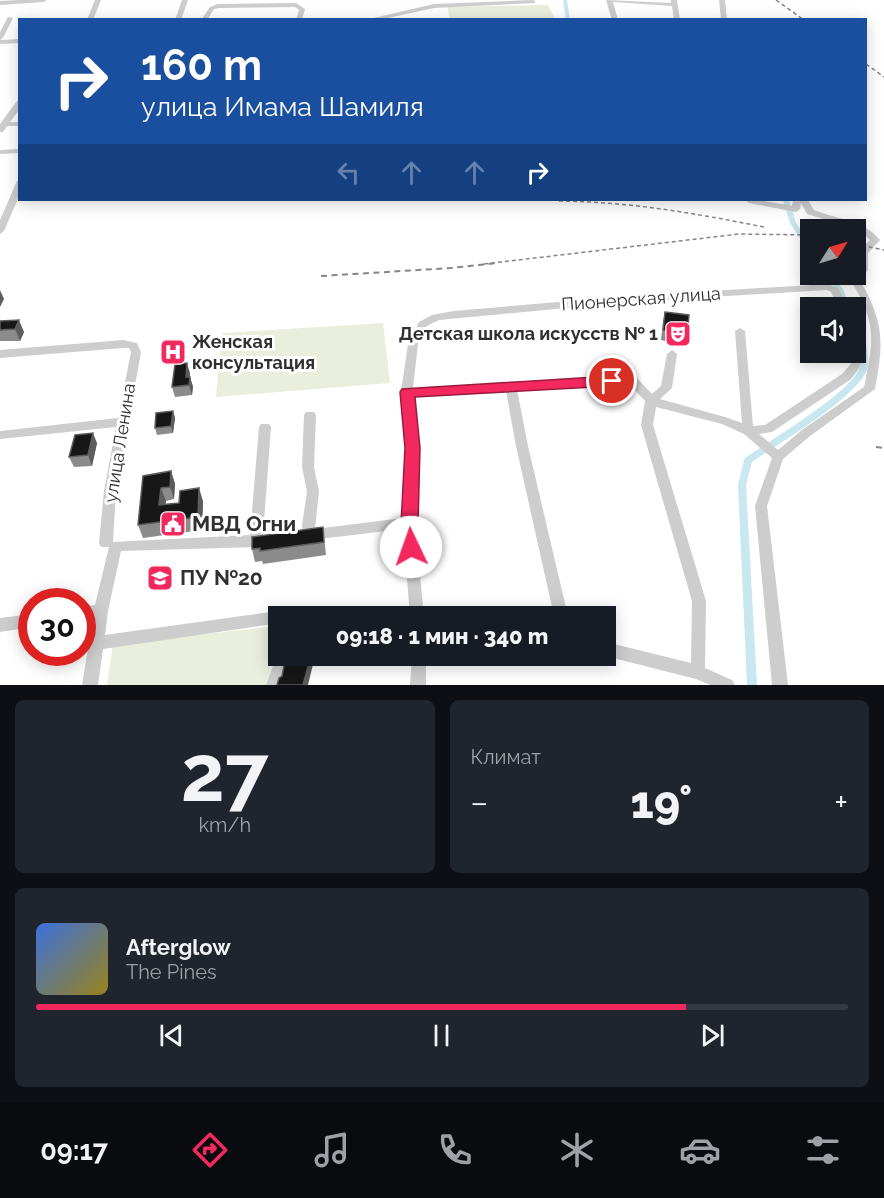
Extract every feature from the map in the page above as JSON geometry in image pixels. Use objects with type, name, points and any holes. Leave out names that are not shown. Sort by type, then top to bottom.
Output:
[{"type":"street","points":[[0,3],[44,0]]},
{"type":"street","points":[[91,18],[98,0]]},
{"type":"street","points":[[179,18],[185,0]]},
{"type":"street","points":[[222,6],[228,0]]},
{"type":"street","points":[[614,18],[609,0],[675,3],[677,18]]},
{"type":"street","points":[[722,0],[724,18]]},
{"type":"street","points":[[377,18],[434,6],[533,2]]},
{"type":"street","points":[[205,18],[212,8],[272,3],[300,6],[299,18]]},
{"type":"street","points":[[10,18],[0,40],[18,41]]},
{"type":"street","points":[[2,127],[18,106]]},
{"type":"street","points":[[2,127],[18,124]]},
{"type":"street","points":[[0,152],[18,151]]},
{"type":"street","points":[[0,231],[18,188]]},
{"type":"street","points":[[754,201],[796,209],[797,201]]},
{"type":"street","points":[[780,685],[761,506],[774,454],[869,389],[875,360],[877,321],[870,304],[855,280],[863,270],[863,252],[875,240],[869,231],[862,227],[825,219],[810,212],[804,201]]},
{"type":"street","name":"Пионерская улица","points":[[407,392],[414,344],[423,324],[436,317],[629,299],[828,287],[835,290],[838,297]]},
{"type":"street","points":[[740,331],[752,435]]},
{"type":"street","name":"улица Ленина","points":[[0,354],[123,344],[133,345],[136,352],[110,491],[111,544],[90,685]]},
{"type":"street","points":[[672,354],[666,388],[651,400],[646,425],[699,601],[698,672]]},
{"type":"street","points":[[752,435],[768,429],[826,392],[857,366],[858,363]]},
{"type":"street","points":[[416,606],[409,524],[412,448],[407,392],[632,380],[651,400],[690,414],[725,421],[752,435],[774,454]]},
{"type":"street","points":[[511,385],[522,446],[559,606]]},
{"type":"street","points":[[310,416],[308,466],[313,492],[304,536],[409,524]]},
{"type":"street","points":[[0,435],[122,422]]},
{"type":"street","points":[[256,541],[265,428]]},
{"type":"street","points":[[111,544],[278,539]]},
{"type":"street","points":[[96,612],[101,611]]},
{"type":"street","points":[[97,643],[268,619]]},
{"type":"street","points":[[0,625],[18,622]]},
{"type":"street","points":[[616,652],[698,672],[727,685]]},
{"type":"street","points":[[274,685],[280,666]]},
{"type":"street","points":[[418,666],[418,685]]},
{"type":"green space","points":[[548,5],[554,18],[449,18],[448,7]]},
{"type":"green space","points":[[383,323],[390,383],[216,397],[222,333]]},
{"type":"green space","points":[[268,627],[268,666],[272,666],[266,685],[107,685],[113,644]]},
{"type":"building","points":[[665,312],[689,315],[687,336],[663,330]]},
{"type":"building","points":[[19,320],[15,329],[0,330],[0,321]]},
{"type":"building","points":[[187,363],[186,377],[190,377],[189,385],[172,387],[175,364]]},
{"type":"building","points":[[173,411],[171,426],[155,428],[156,413]]},
{"type":"building","points":[[93,433],[88,455],[69,457],[75,435]]},
{"type":"building","points":[[171,471],[170,487],[161,488],[159,505],[179,503],[180,491],[199,488],[198,517],[138,525],[143,476]]},
{"type":"building","points":[[323,527],[324,542],[260,551],[260,548],[252,549],[252,537]]},
{"type":"building","points":[[284,666],[308,666],[303,685],[277,685]]},
{"type":"waterway","points":[[565,0],[568,18]]},
{"type":"waterway","points":[[786,201],[793,223],[800,234]]},
{"type":"waterway","points":[[837,285],[843,297]]},
{"type":"waterway","points":[[752,685],[742,485],[748,460],[830,404],[857,379],[863,370],[864,363]]},
{"type":"railway","points":[[776,0],[801,18]]},
{"type":"railway","points":[[867,65],[884,77]]},
{"type":"railway","points":[[559,201],[662,209],[764,227]]},
{"type":"railway","points":[[484,264],[739,234],[800,235]]},
{"type":"railway","points":[[866,246],[884,250]]},
{"type":"railway","points":[[321,276],[497,263]]},
{"type":"railway","points":[[876,447],[884,448]]},
{"type":"place","name":"Детская школа искусств № 1","points":[[678,334]]},
{"type":"place","name":"Женская консультация","points":[[173,352]]},
{"type":"place","name":"МВД Огни","points":[[173,524]]},
{"type":"place","name":"ПУ №20","points":[[160,578]]},
{"type":"route","points":[[411,547],[409,524],[412,448],[407,392],[612,381]]}]
